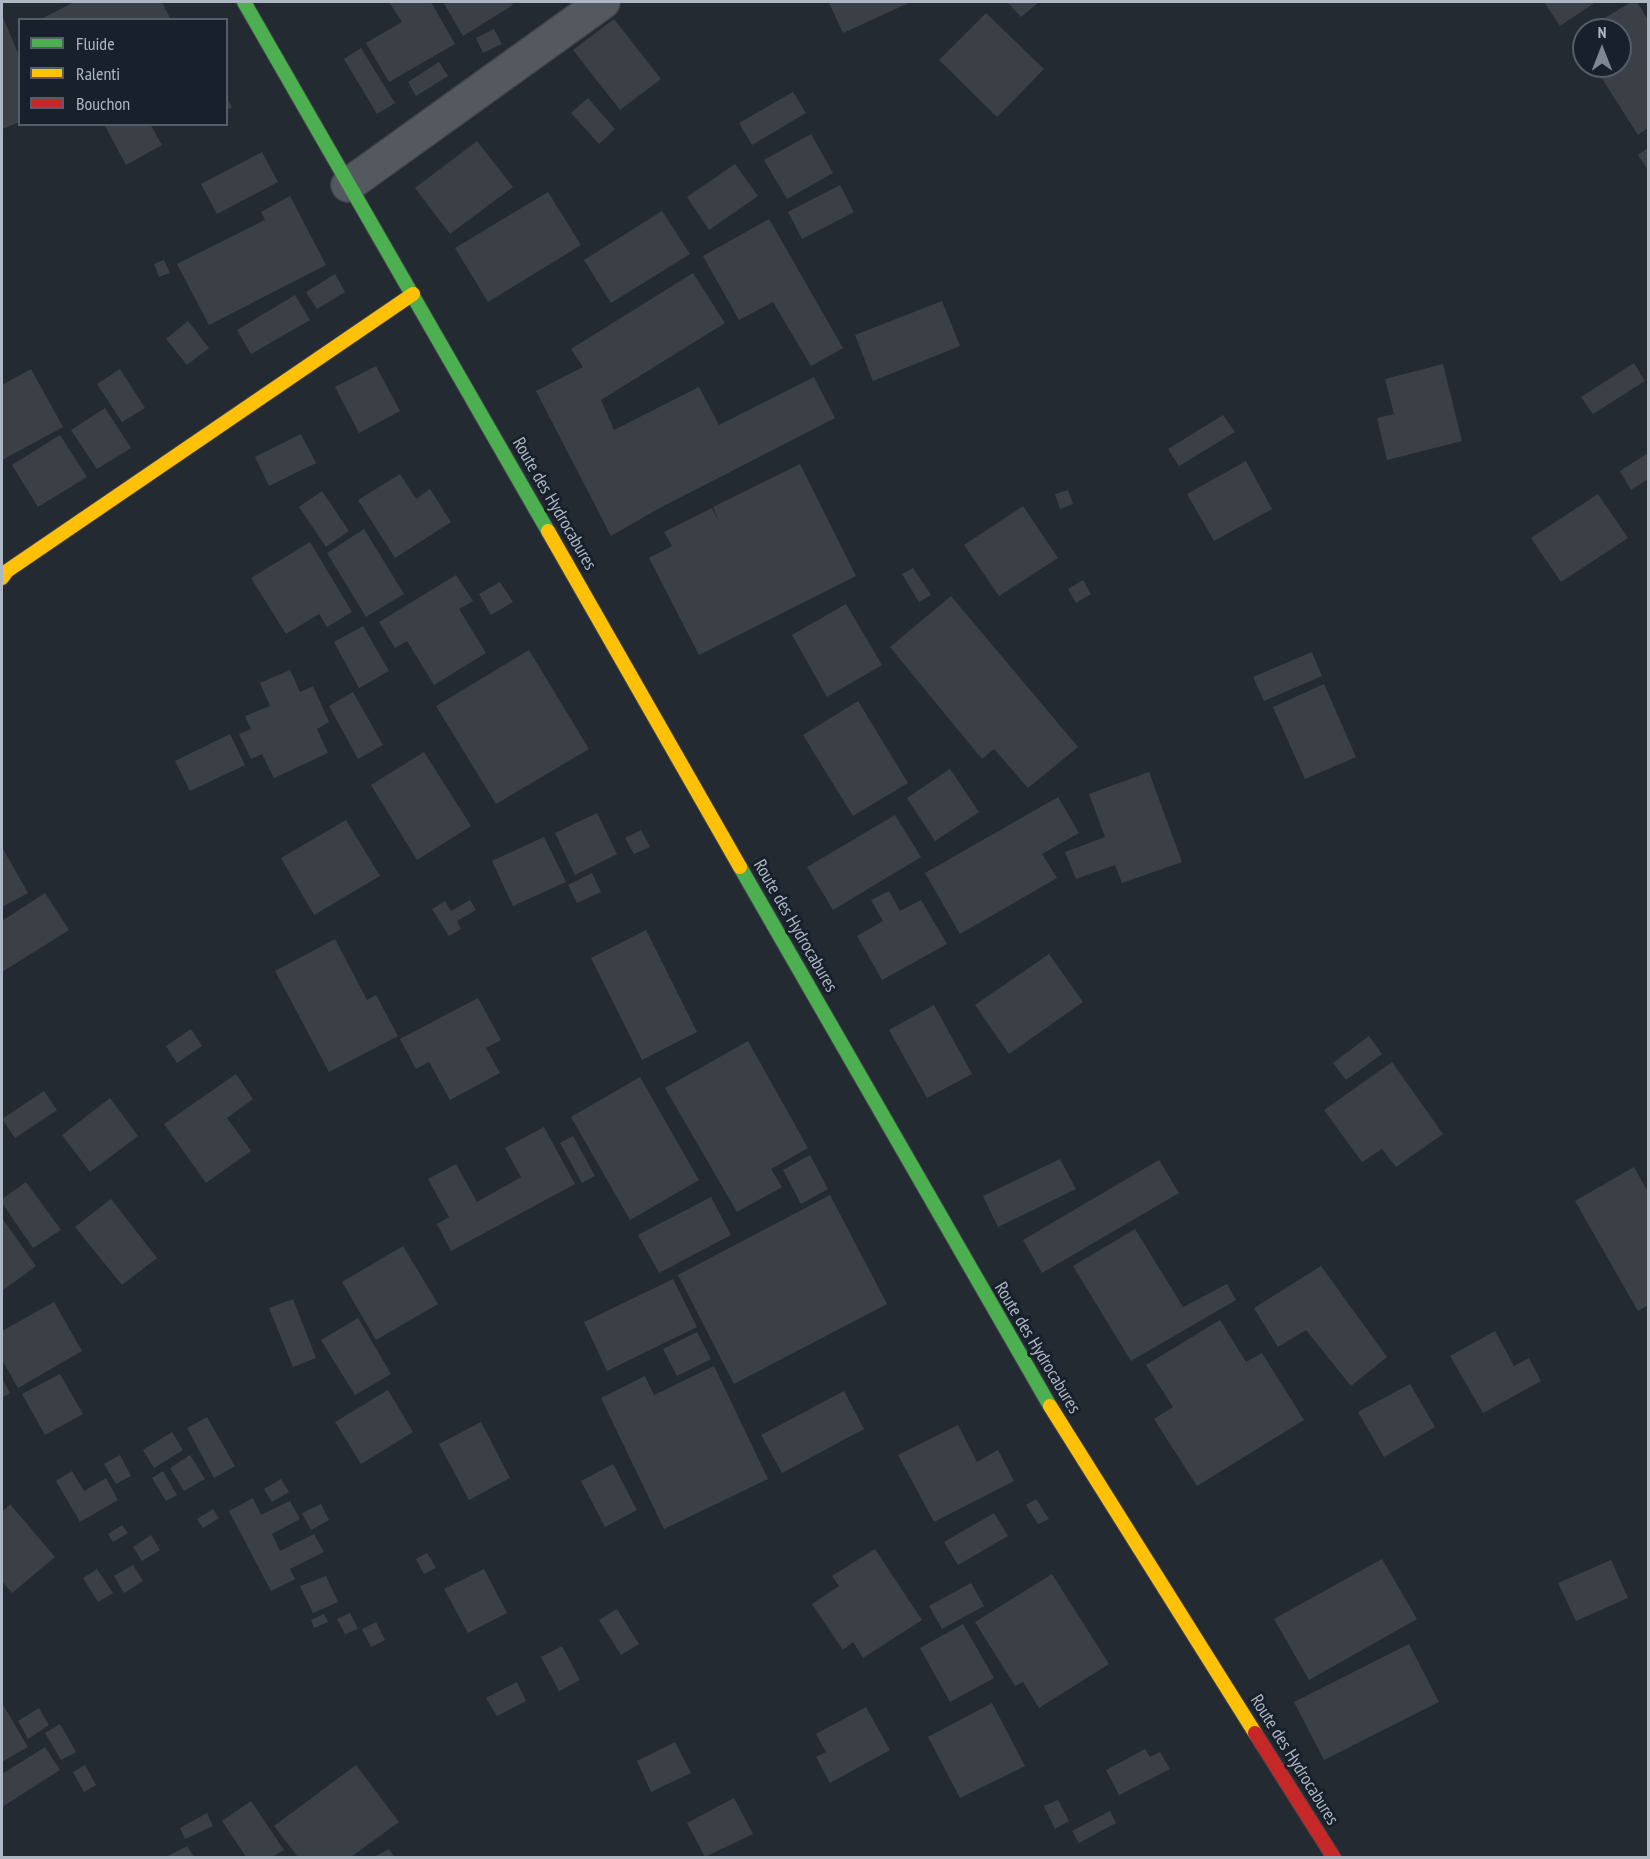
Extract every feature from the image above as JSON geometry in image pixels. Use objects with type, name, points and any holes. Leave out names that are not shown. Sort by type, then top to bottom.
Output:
[{"type":"street","name":"Route des Hydrocabures","points":[[244,2],[1031,1376],[1334,1857]]},
{"type":"street","points":[[348,185],[603,2]]},
{"type":"street","points":[[2,578],[7,571],[413,294]]},
{"type":"building","points":[[74,2],[162,2],[170,18],[43,18]]},
{"type":"building","points":[[389,2],[431,2],[455,44],[389,82],[366,43],[402,22]]},
{"type":"building","points":[[443,2],[511,2],[513,5],[463,36]]},
{"type":"building","points":[[911,2],[843,33],[829,3]]},
{"type":"building","points":[[1007,2],[1039,2],[1021,17]]},
{"type":"building","points":[[1544,2],[1596,2],[1572,18],[1560,26]]},
{"type":"building","points":[[1631,2],[1637,2],[1648,20],[1648,128],[1638,135],[1602,78],[1632,78],[1632,18],[1605,18]]},
{"type":"building","points":[[986,13],[1044,69],[997,117],[939,60]]},
{"type":"building","points":[[2,15],[18,53],[18,123],[2,129]]},
{"type":"building","points":[[614,19],[661,79],[620,110],[573,50]]},
{"type":"building","points":[[494,29],[502,44],[483,53],[476,38]]},
{"type":"building","points":[[361,48],[395,103],[377,114],[344,59]]},
{"type":"building","points":[[439,62],[448,76],[416,96],[408,82]]},
{"type":"building","points":[[793,92],[806,113],[752,145],[739,123]]},
{"type":"building","points":[[588,98],[615,129],[599,144],[571,113]]},
{"type":"building","points":[[105,126],[151,126],[162,145],[126,165]]},
{"type":"building","points":[[811,134],[833,173],[787,199],[764,160]]},
{"type":"building","points":[[477,141],[513,187],[450,234],[415,188]]},
{"type":"building","points":[[1648,148],[1648,170],[1638,155]]},
{"type":"building","points":[[262,152],[278,182],[217,214],[201,184]]},
{"type":"building","points":[[735,164],[758,196],[709,230],[687,197]]},
{"type":"building","points":[[840,185],[854,212],[802,239],[788,212]]},
{"type":"building","points":[[548,192],[581,245],[488,302],[455,248]]},
{"type":"building","points":[[290,196],[326,265],[209,325],[177,264],[265,220],[261,212]]},
{"type":"building","points":[[662,211],[690,254],[611,303],[584,260]]},
{"type":"building","points":[[769,219],[843,348],[811,366],[773,302],[739,320],[703,256]]},
{"type":"building","points":[[164,260],[170,273],[159,277],[154,264]]},
{"type":"building","points":[[693,273],[725,323],[601,400],[614,430],[699,387],[719,425],[814,377],[835,418],[656,510],[611,536],[536,391],[583,367],[571,349]]},
{"type":"building","points":[[335,274],[345,292],[317,309],[306,292]]},
{"type":"building","points":[[295,295],[310,320],[251,354],[237,330]]},
{"type":"building","points":[[942,301],[960,346],[873,381],[855,335]]},
{"type":"building","points":[[188,321],[209,348],[187,365],[166,339]]},
{"type":"building","points":[[1634,363],[1645,381],[1593,414],[1581,397]]},
{"type":"building","points":[[1443,364],[1462,441],[1387,460],[1377,418],[1394,414],[1385,379]]},
{"type":"building","points":[[376,366],[400,411],[359,433],[335,387]]},
{"type":"building","points":[[31,369],[63,427],[2,460],[2,385]]},
{"type":"building","points":[[120,369],[145,408],[122,422],[97,384]]},
{"type":"building","points":[[105,408],[131,448],[97,469],[71,430]]},
{"type":"building","points":[[1223,415],[1235,432],[1179,466],[1168,449]]},
{"type":"building","points":[[301,434],[316,463],[269,486],[255,457]]},
{"type":"building","points":[[60,435],[87,477],[38,507],[12,465]]},
{"type":"building","points":[[1648,453],[1648,479],[1631,490],[1620,471]]},
{"type":"building","points":[[1246,461],[1272,509],[1214,541],[1187,494]]},
{"type":"building","points":[[800,464],[856,576],[699,655],[649,558],[672,546],[664,532],[712,508],[719,522],[713,507]]},
{"type":"building","points":[[400,474],[416,499],[430,489],[451,522],[395,558],[358,500]]},
{"type":"building","points":[[1068,490],[1073,504],[1060,509],[1055,494]]},
{"type":"building","points":[[322,491],[349,531],[326,547],[299,507]]},
{"type":"building","points":[[1598,494],[1628,538],[1561,582],[1531,538]]},
{"type":"building","points":[[1023,506],[1058,558],[999,596],[964,545]]},
{"type":"building","points":[[364,529],[404,594],[366,617],[327,553]]},
{"type":"building","points":[[310,542],[352,612],[327,627],[319,614],[286,634],[251,578]]},
{"type":"building","points":[[913,568],[931,595],[919,602],[902,574]]},
{"type":"building","points":[[456,575],[473,601],[459,609],[486,653],[434,685],[407,641],[395,648],[379,622]]},
{"type":"building","points":[[1083,580],[1091,594],[1076,603],[1068,589]]},
{"type":"building","points":[[500,582],[513,602],[491,615],[479,594]]},
{"type":"building","points":[[951,596],[1078,747],[1028,788],[994,749],[982,759],[890,647]]},
{"type":"building","points":[[846,604],[882,665],[827,697],[792,635]]},
{"type":"building","points":[[363,626],[389,671],[359,688],[334,642]]},
{"type":"building","points":[[529,650],[589,749],[496,804],[436,706]]},
{"type":"building","points":[[1312,652],[1322,676],[1264,701],[1253,677]]},
{"type":"building","points":[[290,670],[300,692],[313,686],[329,722],[317,729],[328,753],[274,778],[262,754],[251,759],[239,734],[251,729],[245,716],[270,706],[260,683]]},
{"type":"building","points":[[1324,684],[1356,757],[1305,779],[1273,707]]},
{"type":"building","points":[[353,692],[383,745],[358,759],[329,706]]},
{"type":"building","points":[[858,701],[908,783],[853,816],[803,735]]},
{"type":"building","points":[[230,734],[245,765],[190,791],[175,761]]},
{"type":"building","points":[[424,752],[471,826],[417,860],[371,785]]},
{"type":"building","points":[[950,769],[979,812],[935,841],[907,798]]},
{"type":"building","points":[[1149,772],[1182,862],[1122,883],[1115,865],[1076,879],[1065,852],[1105,837],[1089,794]]},
{"type":"building","points":[[1058,797],[1079,833],[1042,854],[1057,878],[960,934],[925,873]]},
{"type":"building","points":[[597,813],[617,854],[575,875],[555,833]]},
{"type":"building","points":[[895,815],[921,857],[833,910],[807,867]]},
{"type":"building","points":[[346,820],[380,876],[314,915],[281,858]]},
{"type":"building","points":[[641,830],[650,847],[634,854],[625,838]]},
{"type":"building","points":[[544,837],[566,882],[513,906],[492,861]]},
{"type":"building","points":[[2,847],[28,893],[2,907]]},
{"type":"building","points":[[592,873],[601,892],[577,903],[568,885]]},
{"type":"building","points":[[889,891],[900,911],[921,900],[947,944],[882,980],[857,936],[883,921],[871,900]]},
{"type":"building","points":[[45,893],[69,930],[2,972],[2,921]]},
{"type":"building","points":[[470,900],[476,910],[457,921],[461,929],[449,936],[432,909],[445,901],[451,911]]},
{"type":"building","points":[[646,930],[697,1032],[642,1060],[591,958]]},
{"type":"building","points":[[335,939],[367,1000],[376,995],[398,1036],[329,1072],[275,971]]},
{"type":"building","points":[[1049,954],[1083,1002],[1009,1054],[975,1005]]},
{"type":"building","points":[[478,998],[501,1040],[486,1048],[500,1073],[450,1100],[429,1062],[416,1069],[400,1039]]},
{"type":"building","points":[[934,1005],[972,1074],[927,1098],[889,1030]]},
{"type":"building","points":[[191,1029],[202,1046],[177,1063],[166,1046]]},
{"type":"building","points":[[1369,1036],[1382,1054],[1346,1080],[1333,1063]]},
{"type":"building","points":[[748,1041],[808,1148],[771,1169],[782,1187],[737,1212],[665,1088]]},
{"type":"building","points":[[1392,1062],[1443,1134],[1396,1167],[1382,1149],[1362,1162],[1324,1110]]},
{"type":"building","points":[[236,1074],[253,1099],[227,1118],[251,1151],[206,1183],[164,1124]]},
{"type":"building","points":[[640,1077],[699,1180],[630,1220],[571,1117]]},
{"type":"building","points":[[44,1091],[57,1110],[15,1138],[2,1119]]},
{"type":"building","points":[[110,1098],[138,1136],[90,1172],[62,1135]]},
{"type":"building","points":[[544,1127],[575,1184],[451,1251],[437,1224],[449,1217],[428,1179],[456,1164],[477,1202],[521,1177],[505,1148]]},
{"type":"building","points":[[573,1136],[595,1176],[582,1183],[560,1143]]},
{"type":"building","points":[[810,1155],[828,1189],[801,1204],[783,1170]]},
{"type":"building","points":[[1060,1159],[1076,1189],[998,1227],[983,1196]]},
{"type":"building","points":[[1159,1160],[1179,1193],[1042,1273],[1023,1240]]},
{"type":"building","points":[[1634,1167],[1648,1192],[1648,1305],[1638,1311],[1575,1201]]},
{"type":"building","points":[[26,1182],[61,1230],[33,1248],[2,1203],[2,1199]]},
{"type":"building","points":[[830,1195],[887,1304],[734,1384],[678,1275]]},
{"type":"building","points":[[711,1197],[731,1235],[659,1273],[638,1235]]},
{"type":"building","points":[[111,1199],[157,1258],[122,1285],[75,1227]]},
{"type":"building","points":[[2,1218],[36,1266],[2,1291]]},
{"type":"building","points":[[1135,1229],[1183,1307],[1227,1284],[1236,1300],[1131,1361],[1073,1266]]},
{"type":"building","points":[[403,1246],[438,1304],[376,1340],[342,1282]]},
{"type":"building","points":[[1321,1266],[1387,1357],[1351,1386],[1306,1330],[1278,1347],[1254,1308]]},
{"type":"building","points":[[673,1279],[697,1327],[607,1371],[584,1322]]},
{"type":"building","points":[[293,1299],[316,1358],[293,1367],[269,1308]]},
{"type":"building","points":[[54,1302],[82,1351],[18,1388],[2,1360],[2,1331]]},
{"type":"building","points":[[358,1318],[391,1374],[355,1395],[321,1340]]},
{"type":"building","points":[[1220,1320],[1246,1362],[1262,1353],[1304,1420],[1197,1486],[1154,1419],[1173,1407],[1146,1365]]},
{"type":"building","points":[[1495,1331],[1514,1366],[1529,1358],[1541,1381],[1483,1413],[1450,1356]]},
{"type":"building","points":[[697,1332],[711,1359],[677,1376],[663,1349]]},
{"type":"building","points":[[714,1366],[768,1479],[664,1529],[601,1398],[645,1376],[654,1395]]},
{"type":"building","points":[[60,1374],[83,1414],[45,1435],[22,1394]]},
{"type":"building","points":[[2,1378],[10,1393],[2,1398]]},
{"type":"building","points":[[1410,1384],[1435,1427],[1384,1457],[1358,1412]]},
{"type":"building","points":[[388,1390],[413,1432],[361,1464],[335,1422]]},
{"type":"building","points":[[844,1391],[864,1429],[782,1473],[761,1435]]},
{"type":"building","points":[[207,1417],[235,1466],[214,1478],[187,1428]]},
{"type":"building","points":[[481,1422],[510,1478],[469,1500],[439,1444]]},
{"type":"building","points":[[958,1425],[977,1462],[998,1450],[1014,1481],[934,1522],[898,1455]]},
{"type":"building","points":[[172,1432],[183,1450],[154,1468],[143,1450]]},
{"type":"building","points":[[120,1455],[131,1476],[116,1484],[104,1464]]},
{"type":"building","points":[[190,1455],[205,1479],[184,1491],[170,1468]]},
{"type":"building","points":[[613,1464],[637,1510],[605,1527],[581,1481]]},
{"type":"building","points":[[72,1471],[84,1491],[106,1478],[118,1500],[80,1522],[56,1481]]},
{"type":"building","points":[[163,1471],[177,1495],[166,1501],[152,1478]]},
{"type":"building","points":[[281,1479],[289,1492],[272,1502],[264,1489]]},
{"type":"building","points":[[253,1498],[261,1515],[290,1501],[300,1519],[272,1534],[280,1551],[314,1534],[324,1552],[290,1569],[295,1579],[271,1591],[229,1511]]},
{"type":"building","points":[[1036,1499],[1049,1519],[1038,1524],[1026,1505]]},
{"type":"building","points":[[10,1504],[55,1557],[12,1593],[2,1581],[2,1512]]},
{"type":"building","points":[[321,1504],[329,1520],[311,1530],[302,1513]]},
{"type":"building","points":[[213,1509],[219,1518],[203,1528],[197,1519]]},
{"type":"building","points":[[994,1513],[1008,1536],[958,1565],[944,1542]]},
{"type":"building","points":[[122,1525],[128,1533],[113,1542],[108,1534]]},
{"type":"building","points":[[151,1535],[160,1550],[142,1561],[133,1547]]},
{"type":"building","points":[[875,1549],[922,1620],[863,1658],[853,1642],[843,1650],[812,1604],[839,1586],[832,1576]]},
{"type":"building","points":[[427,1553],[436,1568],[424,1574],[416,1559]]},
{"type":"building","points":[[1382,1559],[1417,1619],[1309,1680],[1274,1619]]},
{"type":"building","points":[[1611,1560],[1628,1598],[1576,1621],[1558,1583]]},
{"type":"building","points":[[133,1565],[143,1581],[124,1593],[114,1576]]},
{"type":"building","points":[[97,1569],[113,1593],[98,1602],[83,1578]]},
{"type":"building","points":[[484,1569],[507,1613],[468,1633],[444,1589]]},
{"type":"building","points":[[1052,1574],[1109,1664],[1039,1708],[1023,1682],[1015,1686],[975,1622]]},
{"type":"building","points":[[326,1576],[338,1602],[313,1613],[300,1586]]},
{"type":"building","points":[[971,1583],[984,1606],[942,1629],[929,1606]]},
{"type":"building","points":[[617,1609],[639,1644],[621,1655],[599,1620]]},
{"type":"building","points":[[350,1613],[358,1629],[345,1634],[337,1619]]},
{"type":"building","points":[[324,1614],[328,1622],[314,1628],[311,1620]]},
{"type":"building","points":[[376,1622],[385,1640],[371,1647],[362,1629]]},
{"type":"building","points":[[963,1624],[994,1678],[950,1702],[920,1648]]},
{"type":"building","points":[[1409,1644],[1439,1702],[1324,1760],[1294,1702]]},
{"type":"building","points":[[562,1646],[580,1680],[559,1691],[541,1657]]},
{"type":"building","points":[[517,1682],[526,1701],[497,1716],[486,1698]]},
{"type":"building","points":[[2,1703],[28,1747],[2,1762]]},
{"type":"building","points":[[992,1703],[1025,1766],[960,1798],[928,1737]]},
{"type":"building","points":[[866,1707],[890,1750],[830,1783],[816,1757],[826,1752],[816,1734]]},
{"type":"building","points":[[39,1708],[49,1725],[28,1739],[18,1721]]},
{"type":"building","points":[[60,1724],[76,1752],[61,1760],[45,1733]]},
{"type":"building","points":[[675,1742],[691,1773],[651,1792],[637,1761]]},
{"type":"building","points":[[45,1747],[60,1770],[2,1807],[2,1774]]},
{"type":"building","points":[[1145,1749],[1150,1757],[1160,1752],[1170,1769],[1119,1795],[1106,1770]]},
{"type":"building","points":[[85,1765],[96,1785],[84,1792],[73,1772]]},
{"type":"building","points":[[356,1765],[399,1822],[351,1857],[298,1857],[274,1826]]},
{"type":"building","points":[[734,1798],[753,1834],[705,1857],[687,1823]]},
{"type":"building","points":[[1058,1800],[1069,1821],[1055,1829],[1044,1806]]},
{"type":"building","points":[[251,1801],[284,1850],[272,1857],[246,1857],[222,1821]]},
{"type":"building","points":[[1110,1811],[1116,1823],[1079,1843],[1072,1831]]},
{"type":"building","points":[[207,1813],[213,1826],[185,1839],[180,1828]]},
{"type":"building","points":[[187,1846],[194,1857],[166,1857]]},
{"type":"building","points":[[389,1849],[394,1857],[374,1857]]},
{"type":"traffic: fast","points":[[244,2],[548,531]]},
{"type":"traffic: fast","points":[[740,867],[1050,1406]]},
{"type":"traffic: slow","points":[[2,578],[7,571],[413,294]]},
{"type":"traffic: slow","points":[[548,531],[740,867]]},
{"type":"traffic: slow","points":[[1050,1406],[1255,1733]]},
{"type":"traffic: jam","points":[[1255,1733],[1334,1858]]}]
